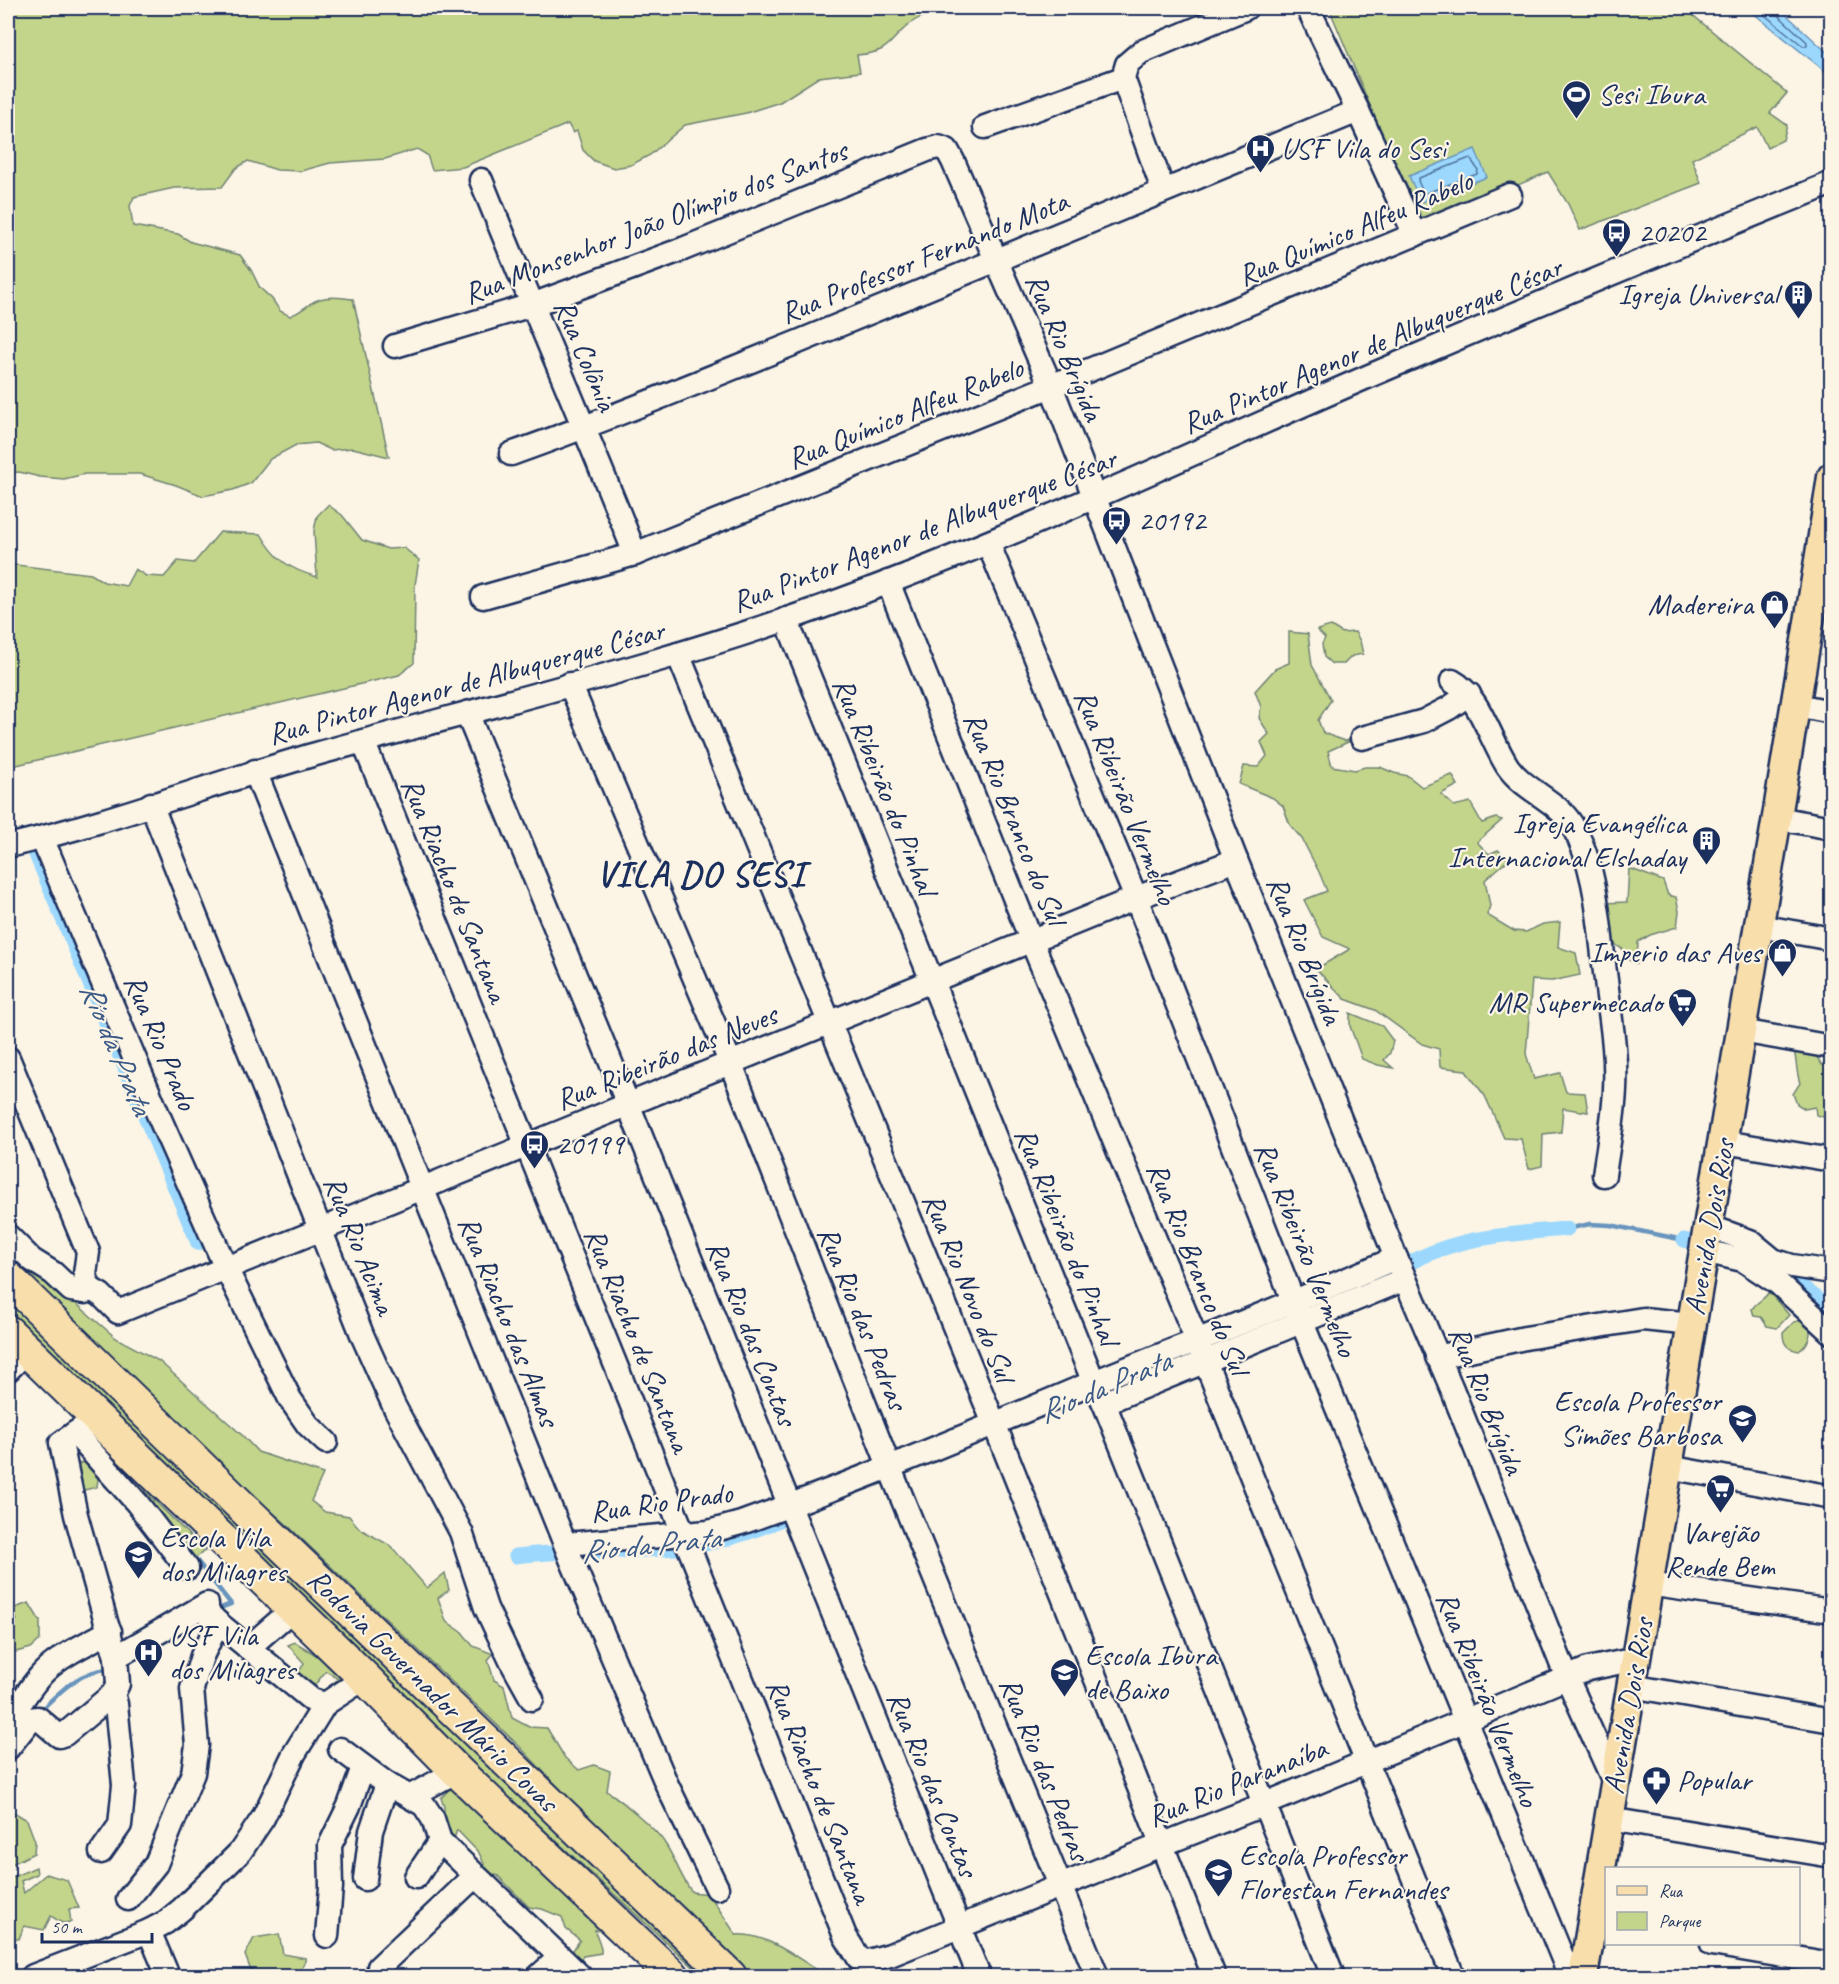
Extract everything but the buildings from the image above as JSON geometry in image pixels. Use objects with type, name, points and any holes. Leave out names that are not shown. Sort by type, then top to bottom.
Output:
[{"type":"highway","name":"Rodovia Governador Mário Covas","points":[[8,1278],[730,1977]]},
{"type":"highway","name":"Rodovia Governador Mário Covas","points":[[14,1350],[85,1424],[293,1609],[457,1771],[673,1977]]},
{"type":"main road","name":"Avenida Dois Rios","points":[[1583,1977],[1599,1925],[1609,1819],[1796,705],[1823,597],[1832,477]]},
{"type":"street","points":[[1163,190],[1123,78],[1127,64],[1141,52],[1246,8]]},
{"type":"street","points":[[1308,8],[1415,235]]},
{"type":"street","points":[[985,127],[1123,78]]},
{"type":"street","name":"Rua Professor Fernando Mota","points":[[511,454],[585,428],[996,262],[1163,190],[1358,111]]},
{"type":"street","name":"Rua Rio Brígida","points":[[933,148],[944,148],[950,154],[1051,386],[1236,860],[1437,1358],[1452,1389],[1567,1678],[1615,1785]]},
{"type":"street","name":"Rua Monsenhor João Olímpio dos Santos","points":[[395,346],[532,305],[683,249],[933,148]]},
{"type":"street","name":"Rua Colônia","points":[[481,180],[635,554]]},
{"type":"street","name":"Rua Pintor Agenor de Albuquerque César","points":[[8,846],[42,838],[255,771],[678,654],[786,619],[888,582],[1094,498],[1379,371],[1832,183]]},
{"type":"street","name":"Rua Químico Alfeu Rabelo","points":[[483,597],[635,554],[1051,386],[1510,195]]},
{"type":"street","name":"Rua Ribeirão Vermelho","points":[[988,543],[1136,898],[1298,1313],[1570,1977]]},
{"type":"street","name":"Rua Rio Branco do Sul","points":[[888,582],[1453,1977]]},
{"type":"street","name":"Rua Ribeirão do Pinhal","points":[[786,619],[1333,1977]]},
{"type":"street","name":"Rua Rio Novo do Sul","points":[[678,654],[996,1432],[1214,1977]]},
{"type":"street","name":"Rua Rio das Pedras","points":[[570,684],[731,1064],[892,1472],[1096,1977]]},
{"type":"street","points":[[1362,738],[1429,719],[1460,687],[1511,770],[1521,782],[1564,814],[1577,833],[1586,857],[1597,910],[1610,1004],[1615,1071],[1613,1118],[1604,1174]]},
{"type":"street","points":[[1796,705],[1832,712]]},
{"type":"street","name":"Rua Rio das Contas","points":[[467,713],[628,1104],[979,1977]]},
{"type":"street","name":"Rua Riacho de Santana","points":[[363,741],[687,1539],[845,1936],[860,1960]]},
{"type":"street","name":"Rua Riacho das Almas","points":[[255,771],[568,1549],[667,1785],[717,1888]]},
{"type":"street","name":"Rua Rio Acima","points":[[151,804],[363,1337],[394,1406],[461,1532],[490,1617],[532,1699]]},
{"type":"street","points":[[1777,818],[1832,828]]},
{"type":"street","name":"Rua Rio Prado","points":[[42,838],[160,1119],[226,1268]]},
{"type":"street","name":"Rua Ribeirão das Neves","points":[[89,1288],[101,1295],[118,1312],[1136,898],[1236,860]]},
{"type":"street","points":[[1760,926],[1832,939]]},
{"type":"street","points":[[1741,1031],[1832,1047]]},
{"type":"street","points":[[8,1058],[88,1252],[85,1274],[89,1288],[85,1292],[71,1290],[53,1273],[32,1260],[8,1236]]},
{"type":"street","points":[[1724,1142],[1832,1160]]},
{"type":"street","points":[[1706,1238],[1750,1241],[1773,1260],[1792,1266],[1832,1272]]},
{"type":"street","points":[[1706,1238],[1778,1284],[1832,1334]]},
{"type":"street","points":[[226,1268],[290,1399],[308,1425],[326,1442]]},
{"type":"street","name":"Rua Rio Prado","points":[[568,1549],[687,1539],[791,1512],[1099,1393],[1298,1313],[1401,1268]]},
{"type":"street","points":[[1437,1358],[1525,1338],[1643,1319],[1692,1324]]},
{"type":"street","points":[[21,1718],[38,1718],[59,1736],[65,1734],[113,1694],[118,1684],[117,1665],[110,1631],[76,1515],[61,1443],[85,1424],[137,1503],[187,1568]]},
{"type":"street","points":[[1668,1467],[1832,1497]]},
{"type":"street","points":[[1648,1584],[1832,1611]]},
{"type":"street","points":[[248,1648],[293,1609]]},
{"type":"street","points":[[117,1665],[211,1614]]},
{"type":"street","points":[[211,1614],[248,1648],[312,1700],[325,1704]]},
{"type":"street","points":[[128,1899],[156,1864],[193,1773],[197,1745],[192,1689],[211,1614]]},
{"type":"street","points":[[8,1748],[21,1718],[29,1690],[44,1671],[110,1631]]},
{"type":"street","name":"Rua Rio Paranaíba","points":[[860,1960],[868,1961],[890,1955],[959,1928],[1600,1665],[1636,1659]]},
{"type":"street","points":[[33,1977],[149,1930],[166,1922],[182,1909],[228,1865],[246,1844],[263,1818],[294,1754],[325,1704],[365,1678]]},
{"type":"street","points":[[1631,1686],[1832,1721]]},
{"type":"street","points":[[101,1852],[120,1825],[124,1785],[113,1694]]},
{"type":"street","points":[[340,1749],[387,1784],[424,1805],[429,1811],[440,1841],[580,1977]]},
{"type":"street","points":[[327,1936],[332,1887],[330,1845],[349,1806],[363,1767]]},
{"type":"street","points":[[411,1796],[457,1771]]},
{"type":"street","points":[[365,1880],[371,1831],[387,1784]]},
{"type":"street","points":[[1609,1819],[1832,1856]]},
{"type":"street","points":[[416,1877],[440,1841]]},
{"type":"street","points":[[379,1967],[475,1876]]},
{"type":"street","points":[[149,1930],[168,1977]]},
{"type":"street","points":[[1718,1945],[1832,1964]]},
{"type":"street","points":[[539,1977],[559,1958]]},
{"type":"green space","points":[[8,8],[955,8],[921,17],[911,23],[883,49],[857,55],[860,72],[819,77],[780,102],[746,113],[685,125],[650,155],[631,165],[614,168],[594,161],[583,150],[577,131],[573,133],[568,124],[463,167],[432,170],[427,155],[417,149],[385,159],[330,163],[301,171],[277,170],[248,161],[236,168],[222,187],[174,188],[134,197],[130,206],[133,226],[178,234],[191,242],[240,255],[260,288],[272,299],[280,311],[290,316],[320,299],[334,297],[353,299],[389,457],[353,448],[331,450],[316,443],[296,445],[270,459],[251,483],[233,490],[203,496],[140,474],[85,474],[64,479],[19,472],[8,473]]},
{"type":"green space","name":"Sesi Ibura","points":[[1329,8],[1684,8],[1787,93],[1770,113],[1787,125],[1783,140],[1767,148],[1757,127],[1692,159],[1701,183],[1580,230],[1568,204],[1548,172],[1421,227]]},
{"type":"green space","points":[[328,505],[342,515],[362,540],[388,549],[404,548],[419,560],[415,585],[414,663],[399,675],[8,767],[8,564],[91,574],[104,582],[126,586],[135,569],[146,576],[164,577],[178,561],[194,563],[220,532],[261,534],[272,551],[284,562],[299,571],[317,577],[314,531],[317,516]]},
{"type":"green space","points":[[1331,626],[1342,633],[1355,632],[1363,654],[1352,656],[1344,664],[1332,664],[1324,657],[1322,644],[1325,638],[1317,630]]},
{"type":"green space","points":[[1289,632],[1308,634],[1312,665],[1331,700],[1318,720],[1323,733],[1345,741],[1357,738],[1328,751],[1332,766],[1355,770],[1380,767],[1408,776],[1422,787],[1452,775],[1458,785],[1441,794],[1454,806],[1470,802],[1482,823],[1496,818],[1502,820],[1477,842],[1489,854],[1498,850],[1508,860],[1485,880],[1490,906],[1487,915],[1514,931],[1526,932],[1543,924],[1560,922],[1558,947],[1576,953],[1580,975],[1552,981],[1532,980],[1526,1054],[1534,1079],[1560,1073],[1566,1092],[1585,1093],[1588,1112],[1563,1108],[1561,1132],[1543,1134],[1542,1166],[1529,1169],[1521,1139],[1504,1138],[1485,1096],[1465,1070],[1440,1067],[1439,1049],[1422,1044],[1375,1010],[1345,999],[1316,969],[1350,949],[1323,937],[1304,900],[1327,891],[1302,839],[1290,825],[1283,806],[1273,798],[1239,784],[1244,766],[1258,767],[1267,756],[1261,742],[1269,734],[1259,718],[1261,707],[1255,691],[1275,669],[1289,663]]},
{"type":"green space","points":[[1629,868],[1663,881],[1668,895],[1676,897],[1679,911],[1677,927],[1650,935],[1638,942],[1637,964],[1625,958],[1624,950],[1611,942],[1603,903],[1627,902]]},
{"type":"green space","points":[[1350,1013],[1382,1026],[1393,1041],[1390,1053],[1384,1060],[1393,1068],[1362,1059],[1350,1026]]},
{"type":"green space","points":[[1812,1050],[1822,1065],[1828,1060],[1831,1061],[1831,1119],[1816,1115],[1815,1107],[1805,1109],[1797,1104],[1793,1094],[1800,1083],[1794,1051]]},
{"type":"green space","points":[[8,1239],[21,1256],[116,1338],[159,1361],[258,1452],[323,1474],[311,1501],[325,1512],[349,1516],[360,1529],[391,1546],[427,1588],[445,1573],[449,1590],[438,1598],[446,1621],[462,1632],[473,1646],[493,1654],[488,1660],[494,1680],[504,1686],[512,1718],[529,1727],[547,1728],[565,1758],[579,1770],[594,1765],[610,1771],[607,1791],[660,1836],[692,1892],[709,1894],[736,1935],[748,1935],[772,1943],[827,1976],[746,1976],[739,1972],[567,1807],[560,1789],[520,1747],[283,1521],[190,1444],[91,1354],[8,1263]]},
{"type":"green space","points":[[8,1289],[720,1976],[703,1976],[465,1757],[303,1601],[193,1489],[8,1312]]},
{"type":"green space","points":[[1769,1292],[1789,1315],[1777,1328],[1767,1326],[1761,1317],[1754,1316],[1752,1309]]},
{"type":"green space","points":[[1802,1320],[1810,1326],[1810,1334],[1807,1343],[1799,1351],[1787,1346],[1783,1333],[1794,1322]]},
{"type":"green space","points":[[109,1455],[205,1551],[194,1559]]},
{"type":"green space","points":[[89,1459],[108,1474],[98,1479],[97,1487],[80,1491],[75,1466]]},
{"type":"green space","points":[[29,1603],[40,1621],[40,1640],[31,1648],[8,1654],[8,1625],[17,1620],[12,1609]]},
{"type":"green space","points":[[295,1642],[350,1676],[331,1694],[327,1688],[338,1679],[326,1671],[314,1686],[302,1679],[298,1674],[304,1663],[288,1645]]},
{"type":"green space","points":[[457,1781],[555,1887],[619,1936],[611,1940],[607,1932],[595,1930],[601,1953],[583,1956],[578,1962],[573,1950],[580,1940],[566,1929],[562,1917],[542,1909],[529,1907],[498,1876],[488,1872],[479,1853],[457,1830],[454,1839],[445,1847],[444,1807],[441,1798]]},
{"type":"green space","points":[[12,1811],[27,1820],[35,1841],[34,1853],[8,1866],[8,1815]]},
{"type":"green space","points":[[36,1867],[37,1874],[21,1881],[24,1893],[46,1874],[67,1880],[79,1908],[69,1909],[71,1922],[62,1923],[51,1916],[44,1930],[24,1926],[19,1939],[8,1938],[8,1879]]},
{"type":"green space","points":[[279,1934],[283,1954],[306,1958],[299,1976],[253,1976],[245,1955],[254,1938]]},
{"type":"water","points":[[1747,8],[1779,8],[1831,56],[1831,76]]},
{"type":"water","points":[[1475,149],[1487,177],[1421,202],[1409,176]]},
{"type":"waterway","name":"Rio da Prata","points":[[35,852],[198,1243]]},
{"type":"waterway","name":"Rio da Prata","points":[[1567,1229],[1590,1224],[1610,1225],[1684,1240]]},
{"type":"waterway","name":"Rio da Prata","points":[[1395,1272],[1415,1260],[1456,1244],[1499,1236],[1567,1229]]},
{"type":"waterway","name":"Rio da Prata","points":[[1684,1240],[1692,1242]]},
{"type":"waterway","name":"Rio da Prata","points":[[1776,1265],[1832,1311]]},
{"type":"waterway","name":"Rio da Prata","points":[[516,1556],[687,1547],[741,1535],[792,1514]]},
{"type":"waterway","points":[[197,1561],[231,1604],[215,1610]]},
{"type":"waterway","points":[[40,1711],[63,1689],[81,1677],[100,1670],[111,1669]]},
{"type":"place","name":"Sesi Ibura","points":[[1577,120]]},
{"type":"place","name":"USF Vila do Sesi","points":[[1260,174]]},
{"type":"place","name":"20202","points":[[1617,258]]},
{"type":"place","name":"Igreja Universal","points":[[1799,320]]},
{"type":"place","name":"20192","points":[[1117,546]]},
{"type":"place","name":"Madereira","points":[[1774,630]]},
{"type":"place","name":"Igreja Evangélica Internacional Elshaday","points":[[1707,866]]},
{"type":"place","name":"Imperio das Aves","points":[[1782,978]]},
{"type":"place","name":"MR Supermecado","points":[[1683,1028]]},
{"type":"place","name":"20199","points":[[535,1170]]},
{"type":"place","name":"Escola Professor Simões Barbosa","points":[[1742,1444]]},
{"type":"place","name":"Varejão Rende Bem","points":[[1720,1514]]},
{"type":"place","name":"Escola Vila dos Milagres","points":[[139,1580]]},
{"type":"place","name":"USF Vila dos Milagres","points":[[148,1678]]},
{"type":"place","name":"Escola Ibura de Baixo","points":[[1064,1698]]},
{"type":"place","name":"Popular","points":[[1656,1806]]},
{"type":"place","name":"Escola Professor Florestan Fernandes","points":[[1218,1898]]},
{"type":"district","name":"VILA DO SESI","points":[[701,873]]}]
